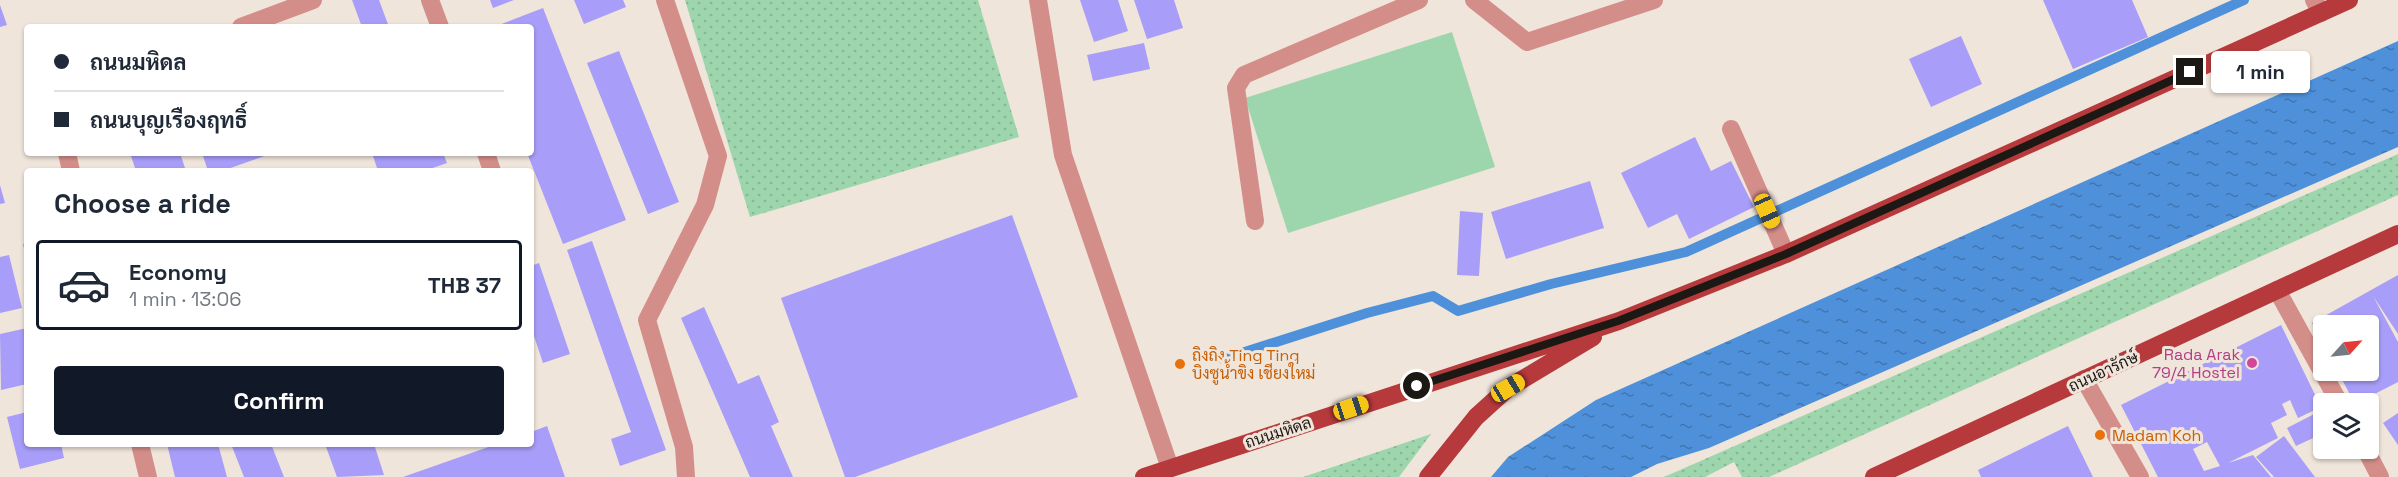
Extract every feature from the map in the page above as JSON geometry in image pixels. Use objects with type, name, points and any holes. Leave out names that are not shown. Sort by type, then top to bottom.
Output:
[{"type":"main road","points":[[1428,477],[1463,431],[1508,388],[1618,321],[1786,254],[2318,6],[2349,0]]},
{"type":"main road","name":"ถนนอารักษ์","points":[[1874,477],[2398,234]]},
{"type":"main road","name":"ถนนมหิดล","points":[[1144,477],[1618,321]]},
{"type":"street","points":[[249,24],[313,0]]},
{"type":"street","points":[[430,0],[439,24]]},
{"type":"street","points":[[665,0],[718,156],[705,205],[647,320],[684,447],[686,477]]},
{"type":"street","points":[[1038,0],[1063,156],[1170,468]]},
{"type":"street","points":[[1256,221],[1236,88],[1244,75],[1419,0]]},
{"type":"street","points":[[1474,0],[1527,42],[1654,0]]},
{"type":"street","points":[[1731,129],[1786,254]]},
{"type":"street","points":[[2277,290],[2334,393]]},
{"type":"street","points":[[2084,379],[2140,477]]},
{"type":"street","points":[[141,447],[148,477]]},
{"type":"street","points":[[2371,459],[2380,477]]},
{"type":"green space","points":[[685,0],[978,0],[1019,137],[750,217]]},
{"type":"green space","points":[[1452,32],[1495,167],[1288,233],[1245,98]]},
{"type":"green space","points":[[2398,154],[2398,195],[1769,477],[1742,477],[1734,462],[1705,477],[1664,477]]},
{"type":"green space","points":[[1431,434],[1399,477],[1303,477]]},
{"type":"water","points":[[2398,41],[2398,147],[1709,448],[1657,464],[1631,477],[1491,477],[1508,457],[1596,400]]},
{"type":"building","points":[[352,0],[379,0],[388,24],[361,24]]},
{"type":"building","points":[[490,0],[514,0],[493,8]]},
{"type":"building","points":[[574,0],[623,0],[626,7],[584,24]]},
{"type":"building","points":[[1080,0],[1118,0],[1128,31],[1094,42]]},
{"type":"building","points":[[1134,0],[1174,0],[1183,28],[1147,39]]},
{"type":"building","points":[[2043,0],[2132,0],[2148,37],[2073,69]]},
{"type":"building","points":[[0,5],[7,25],[0,27]]},
{"type":"building","points":[[543,8],[626,220],[563,244],[528,156],[534,156],[534,24],[502,24]]},
{"type":"building","points":[[1961,36],[1982,84],[1931,107],[1909,59]]},
{"type":"building","points":[[1144,43],[1150,69],[1093,81],[1087,55]]},
{"type":"building","points":[[619,51],[679,202],[648,214],[587,63]]},
{"type":"building","points":[[1695,137],[1711,171],[1731,161],[1754,207],[1689,239],[1677,214],[1648,228],[1621,173]]},
{"type":"building","points":[[131,156],[181,156],[185,168],[135,168]]},
{"type":"building","points":[[203,156],[264,156],[230,168],[207,168]]},
{"type":"building","points":[[373,156],[444,156],[447,163],[433,168],[377,168]]},
{"type":"building","points":[[1590,181],[1604,228],[1506,259],[1491,212]]},
{"type":"building","points":[[0,185],[5,203],[0,204]]},
{"type":"building","points":[[1460,211],[1483,213],[1479,276],[1457,275]]},
{"type":"building","points":[[1012,215],[1078,397],[855,477],[845,477],[781,298]]},
{"type":"building","points":[[592,241],[666,450],[620,466],[611,439],[631,432],[567,250]]},
{"type":"building","points":[[9,255],[22,308],[0,313],[0,257]]},
{"type":"building","points":[[539,263],[570,354],[543,363],[534,336],[534,265]]},
{"type":"building","points":[[2398,275],[2398,334],[2373,296],[2398,342],[2398,382],[2376,393],[2349,393],[2343,381],[2379,381],[2379,315],[2326,315]]},
{"type":"building","points":[[704,307],[738,384],[759,375],[779,422],[771,426],[793,477],[750,477],[681,318]]},
{"type":"building","name":"Rada Arak 79/4 Hostel","points":[[2281,325],[2314,393],[2313,411],[2298,418],[2290,400],[2282,404],[2287,415],[2271,423],[2278,438],[2228,463],[2253,455],[2271,477],[2158,477],[2121,405]],"holes":[[[2207,442],[2220,466],[2204,471],[2193,449]]]},
{"type":"building","points":[[24,329],[24,385],[1,390],[0,334]]},
{"type":"building","points":[[24,413],[24,447],[62,447],[64,458],[20,469],[7,417]]},
{"type":"building","points":[[2398,413],[2398,445],[2383,423]]},
{"type":"building","points":[[2313,415],[2313,438],[2296,446],[2287,428]]},
{"type":"building","points":[[547,426],[565,477],[403,477],[488,447],[534,447],[534,431]]},
{"type":"building","points":[[2068,426],[2093,477],[1981,477],[1978,470]]},
{"type":"building","points":[[2284,436],[2315,477],[2274,477],[2256,457]]},
{"type":"building","points":[[168,447],[219,447],[227,477],[175,477]]},
{"type":"building","points":[[232,447],[272,447],[284,477],[244,477]]},
{"type":"building","points":[[326,447],[375,447],[384,475],[337,477]]},
{"type":"waterway","points":[[1223,359],[1367,313],[1433,296],[1458,311],[1551,284],[1686,252],[2244,0]]},
{"type":"place","name":"Rada Arak 79/4 Hostel","points":[[2252,363]]},
{"type":"place","name":"ถิงถิง Ting Ting บิงซูน้ำขิง เชียงใหม่","points":[[1180,364]]},
{"type":"place","name":"Madam Koh","points":[[2100,435]]},
{"type":"route","points":[[1417,386],[1618,321],[1786,254],[2190,72]]}]
